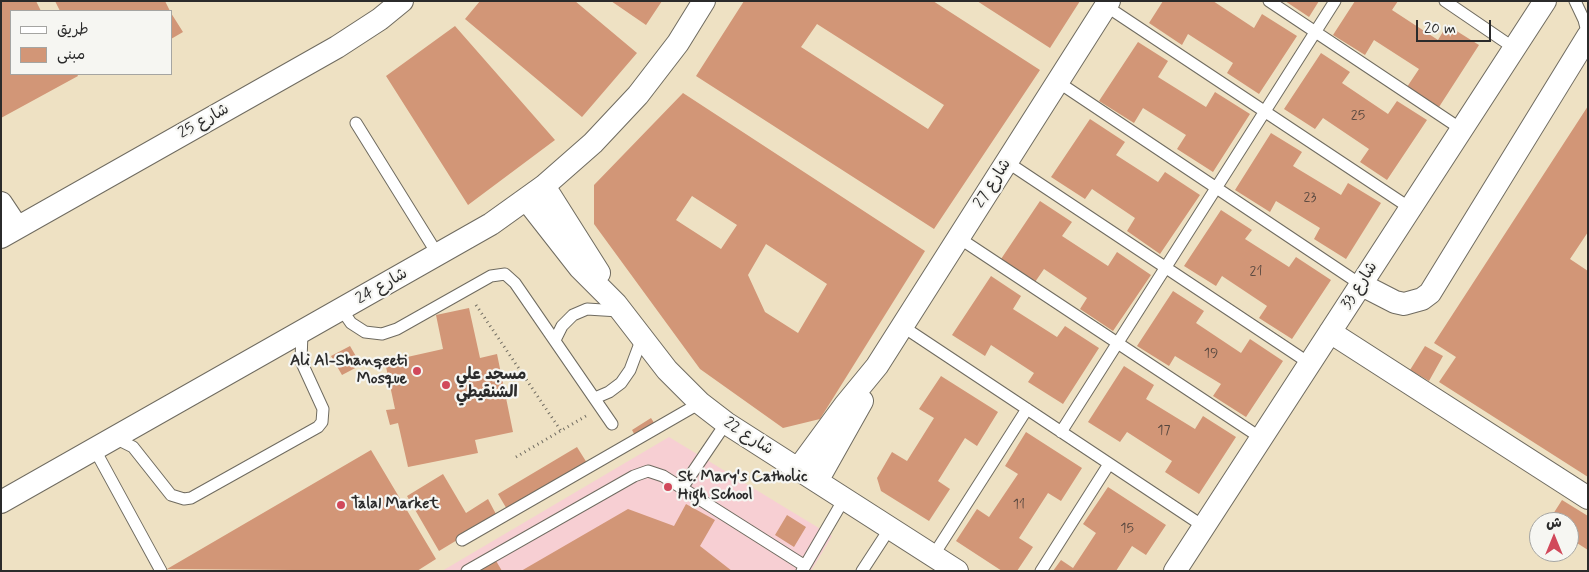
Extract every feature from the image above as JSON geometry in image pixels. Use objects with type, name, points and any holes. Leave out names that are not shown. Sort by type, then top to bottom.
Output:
[{"type":"street","name":"شارع 25","points":[[9,232],[337,47],[380,19],[402,1]]},
{"type":"street","name":"شارع 24","points":[[1,502],[302,333],[491,224],[544,186],[593,142],[638,95],[678,43],[704,1]]},
{"type":"street","name":"شارع 33","points":[[1174,571],[1545,1]]},
{"type":"street","name":"شارع 27","points":[[808,475],[845,405],[878,366],[1108,4]]},
{"type":"street","points":[[1360,284],[1395,302],[1404,304],[1422,299],[1430,293],[1588,36]]},
{"type":"street","name":"شارع 22","points":[[544,186],[592,260],[619,308]]},
{"type":"street","name":"شارع 22","points":[[526,199],[580,268],[619,308],[667,370],[700,403],[726,423],[958,571]]},
{"type":"street","points":[[1,203],[9,232]]},
{"type":"street","points":[[1330,332],[1588,498]]},
{"type":"lane","points":[[1269,1],[1461,129]]},
{"type":"lane","points":[[1061,432],[1335,1]]},
{"type":"lane","points":[[1445,1],[1514,48]]},
{"type":"lane","points":[[1575,1],[1584,20],[1588,36]]},
{"type":"lane","points":[[1108,4],[1410,208]]},
{"type":"lane","points":[[1058,82],[1360,284]]},
{"type":"lane","points":[[356,123],[438,255]]},
{"type":"lane","points":[[1007,162],[1309,363]]},
{"type":"lane","points":[[959,238],[1261,438]]},
{"type":"lane","points":[[342,310],[351,324],[365,332],[382,334],[397,329],[491,276],[505,274],[515,283],[612,424]]},
{"type":"lane","points":[[555,340],[562,326],[573,315],[587,309],[619,308]]},
{"type":"lane","points":[[902,326],[1204,526]]},
{"type":"lane","points":[[115,438],[133,447],[171,495],[184,500],[318,427],[322,422],[323,409],[302,361],[302,333]]},
{"type":"lane","points":[[598,403],[630,370],[642,338]]},
{"type":"lane","points":[[462,540],[700,403]]},
{"type":"lane","points":[[933,556],[1027,409]]},
{"type":"lane","points":[[682,488],[726,423]]},
{"type":"lane","points":[[95,450],[161,571]]},
{"type":"lane","points":[[1041,571],[1109,464]]},
{"type":"lane","points":[[467,571],[640,472],[656,472],[804,569],[844,499]]},
{"type":"lane","points":[[862,571],[890,528]]},
{"type":"path","points":[[466,290],[560,431]]},
{"type":"path","points":[[516,457],[560,431],[598,403]]},
{"type":"shaded area","name":"St. Mary's Catholic High School","points":[[669,437],[832,536],[811,571],[442,571]]},
{"type":"building","points":[[1,1],[36,1],[40,10],[10,10],[10,75],[78,76],[1,118]]},
{"type":"building","points":[[55,1],[165,1],[170,10],[60,10]]},
{"type":"building","points":[[480,1],[575,1],[637,53],[582,117],[465,19]]},
{"type":"building","points":[[611,1],[662,1],[646,25]]},
{"type":"building","points":[[744,1],[933,1],[1040,70],[934,229],[696,76]],"holes":[[[817,24],[944,105],[928,129],[801,47]]]},
{"type":"building","points":[[977,1],[1080,1],[1050,48]]},
{"type":"building","points":[[1163,1],[1213,1],[1254,28],[1262,14],[1297,36],[1259,94],[1227,73],[1233,63],[1188,34],[1182,45],[1149,23]]},
{"type":"building","points":[[1285,1],[1319,1],[1309,17]]},
{"type":"building","points":[[1355,1],[1398,1],[1392,10],[1438,40],[1447,25],[1479,45],[1439,107],[1407,87],[1419,69],[1374,40],[1365,55],[1333,35]]},
{"type":"building","points":[[172,15],[183,32],[172,38]]},
{"type":"building","points":[[455,26],[555,140],[468,205],[386,76]]},
{"type":"building","points":[[1138,42],[1168,61],[1158,77],[1206,107],[1215,92],[1250,114],[1213,172],[1177,149],[1186,135],[1143,108],[1134,123],[1099,101]]},
{"type":"building","points":[[1321,53],[1350,72],[1342,83],[1388,114],[1397,101],[1427,120],[1387,180],[1360,162],[1369,149],[1323,118],[1315,129],[1284,109]]},
{"type":"building","points":[[683,93],[925,251],[820,419],[783,428],[700,369],[594,224],[594,185]],"holes":[[[692,196],[737,225],[721,249],[676,220]],[[766,244],[827,284],[798,333],[765,312],[748,275]]]},
{"type":"building","points":[[1588,106],[1588,232],[1570,259],[1588,271],[1588,477],[1439,382],[1456,357],[1434,343]]},
{"type":"building","points":[[1090,119],[1125,142],[1116,155],[1158,182],[1165,172],[1200,195],[1160,254],[1127,231],[1135,218],[1092,189],[1085,199],[1051,177]]},
{"type":"building","points":[[1271,133],[1302,152],[1293,166],[1341,195],[1348,183],[1381,203],[1346,259],[1314,239],[1320,228],[1276,201],[1270,212],[1235,190]]},
{"type":"building","points":[[1040,201],[1072,222],[1062,236],[1108,266],[1117,252],[1151,275],[1113,331],[1080,309],[1087,298],[1044,269],[1035,282],[1001,259]]},
{"type":"building","points":[[1221,210],[1252,230],[1245,239],[1289,267],[1296,257],[1331,280],[1292,339],[1259,318],[1267,306],[1222,276],[1216,286],[1184,266]]},
{"type":"building","points":[[991,276],[1021,296],[1013,309],[1057,337],[1065,326],[1099,348],[1063,404],[1028,382],[1034,373],[991,345],[985,356],[952,335]]},
{"type":"building","points":[[1173,291],[1204,311],[1196,323],[1241,353],[1250,339],[1283,361],[1246,417],[1213,396],[1221,384],[1175,356],[1169,366],[1137,346]]},
{"type":"building","name":"مسجد علي الشنقيطي","points":[[469,308],[480,358],[497,354],[513,432],[475,440],[478,453],[408,467],[398,423],[390,425],[386,410],[395,409],[385,362],[443,349],[436,315]]},
{"type":"building","points":[[350,346],[361,365],[342,375],[331,356]]},
{"type":"building","points":[[1425,346],[1443,356],[1429,381],[1410,370]]},
{"type":"building","points":[[1124,366],[1154,385],[1146,399],[1195,429],[1203,416],[1236,437],[1199,494],[1165,472],[1172,461],[1127,432],[1120,442],[1088,422]]},
{"type":"building","points":[[941,376],[998,412],[977,446],[965,438],[938,481],[950,489],[929,521],[881,491],[877,478],[892,452],[907,461],[934,418],[919,409]]},
{"type":"building","points":[[651,418],[658,429],[638,441],[632,430]]},
{"type":"building","points":[[1026,432],[1082,468],[1061,501],[1048,493],[1019,538],[1033,547],[1017,571],[1002,571],[956,541],[977,509],[989,517],[1018,474],[1005,466]]},
{"type":"building","points":[[577,447],[587,463],[508,511],[498,494]]},
{"type":"building","name":"Talal Market","points":[[371,450],[436,559],[417,571],[167,569]]},
{"type":"building","points":[[443,474],[466,513],[488,499],[497,516],[439,551],[407,496]]},
{"type":"building","points":[[1108,487],[1166,525],[1146,555],[1132,546],[1116,571],[1053,571],[1061,560],[1073,568],[1096,533],[1083,524]]},
{"type":"building","points":[[1562,500],[1588,516],[1588,550],[1579,544],[1579,512],[1554,512]]},
{"type":"building","points":[[686,504],[715,520],[700,546],[732,571],[521,571],[628,509],[674,526]]},
{"type":"building","points":[[787,515],[806,527],[794,547],[775,535]]},
{"type":"building","points":[[495,559],[502,571],[474,571]]},
{"type":"place","name":"Ali Al-Shanqeeti Mosque","points":[[417,371]]},
{"type":"place","name":"مسجد علي الشنقيطي","points":[[446,385]]},
{"type":"place","name":"St. Mary's Catholic High School","points":[[668,487]]},
{"type":"place","name":"Talal Market","points":[[341,505]]}]
